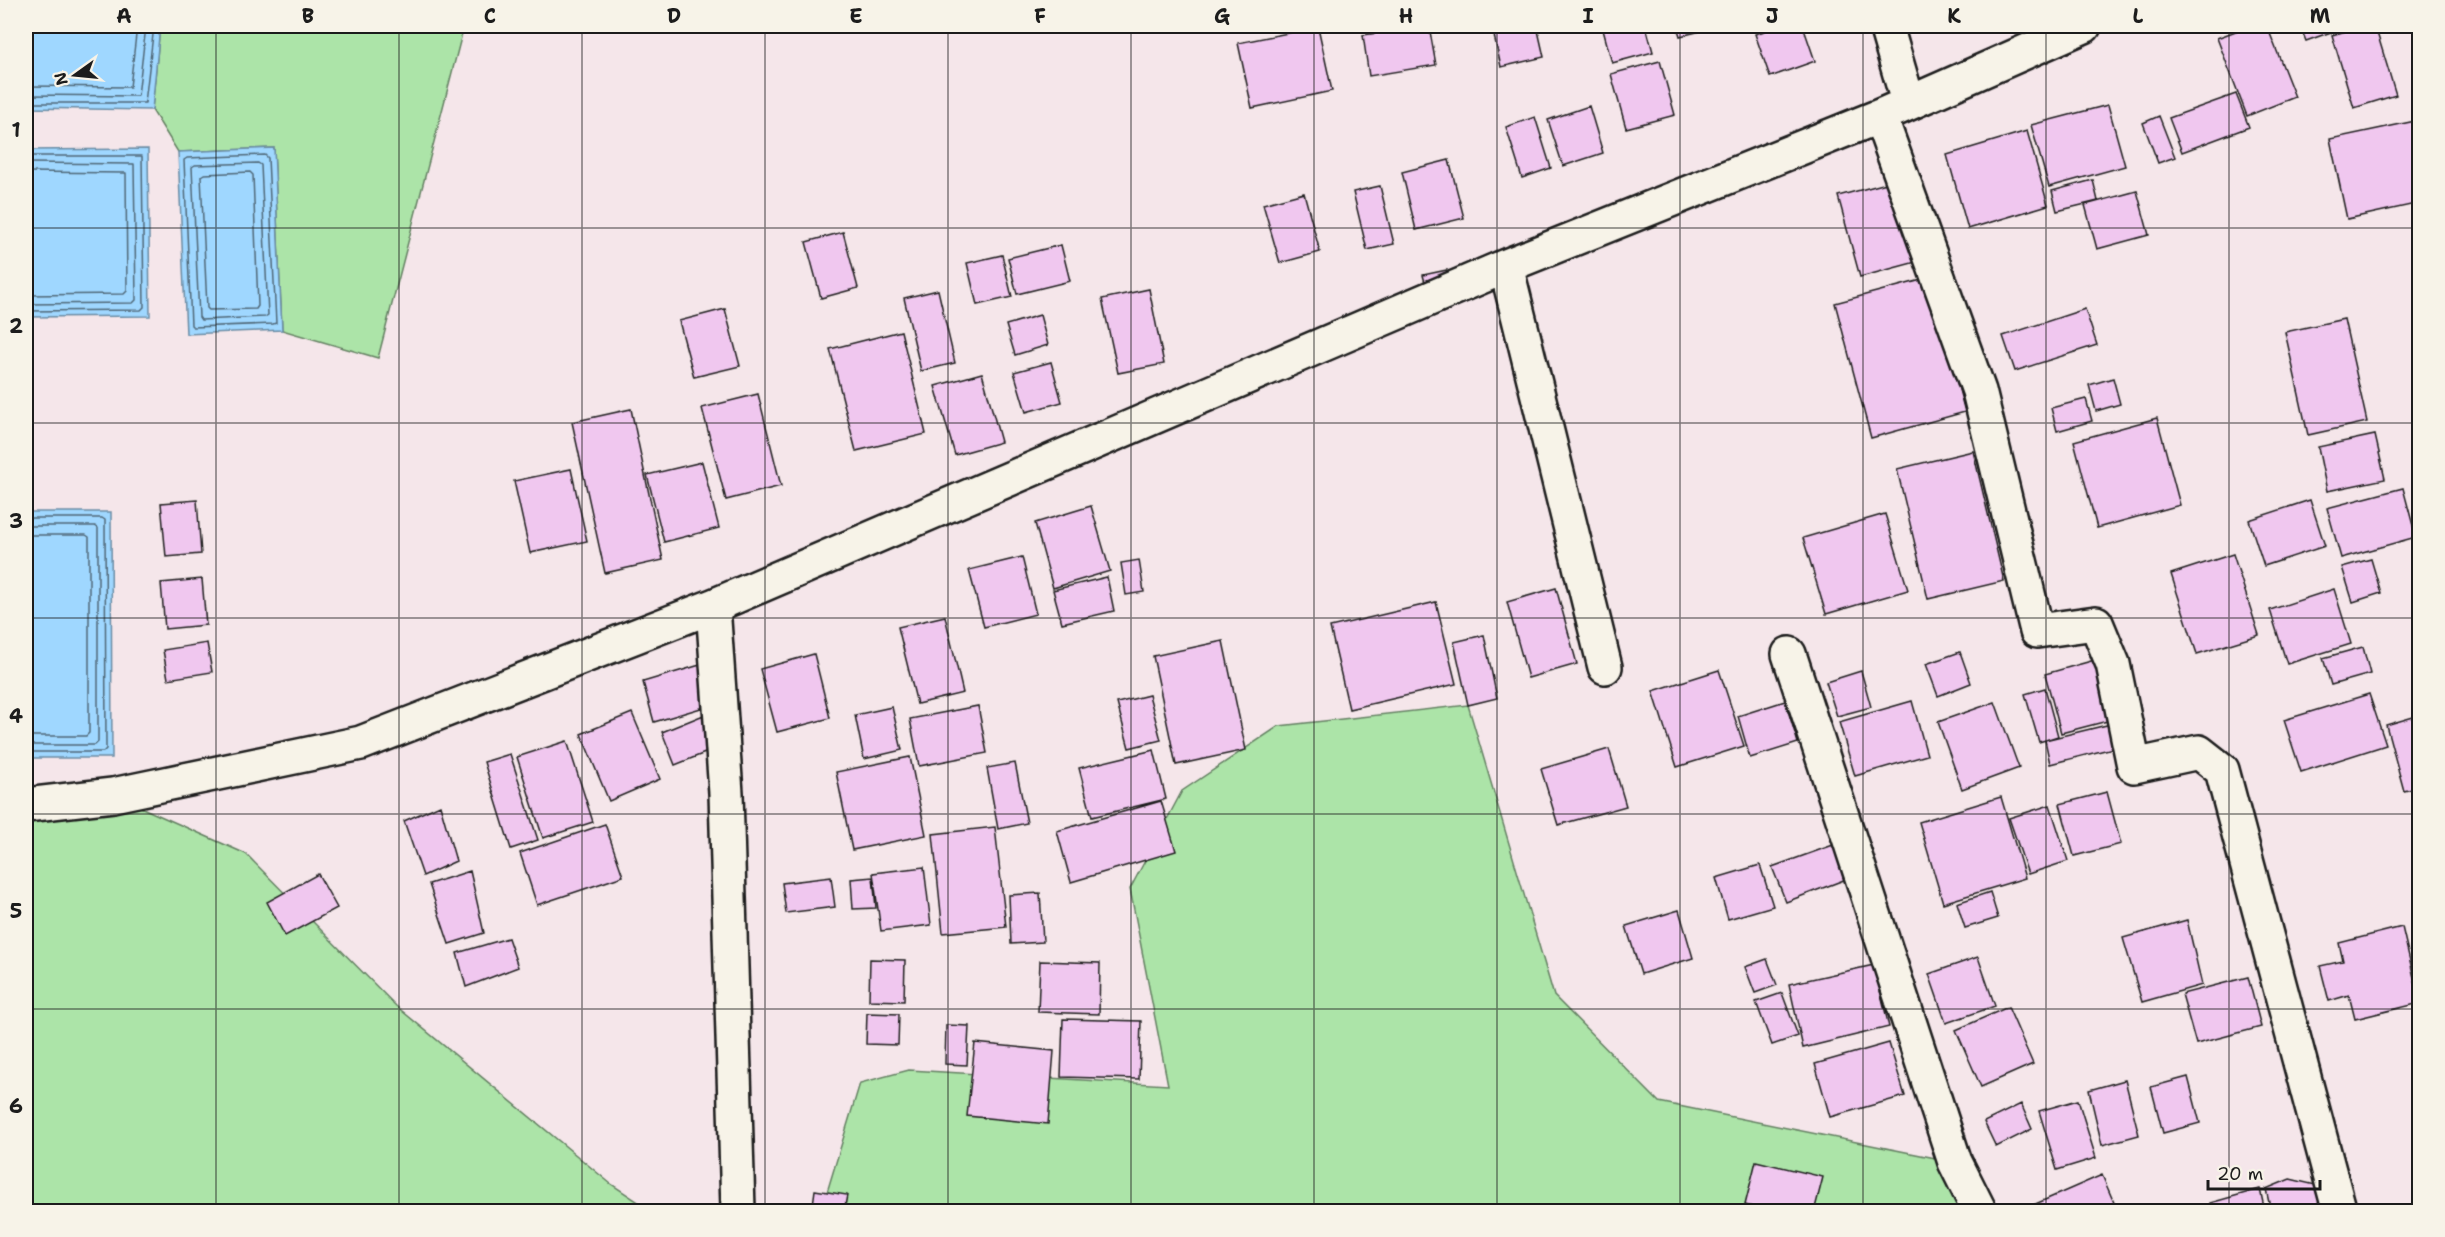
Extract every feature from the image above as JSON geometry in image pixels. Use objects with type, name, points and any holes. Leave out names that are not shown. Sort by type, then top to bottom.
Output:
[{"type":"street","points":[[1886,26],[1894,109],[1979,391],[2037,631],[2096,623],[2113,664],[2134,766],[2199,752],[2222,770],[2340,1212]]},
{"type":"street","points":[[26,805],[113,795],[361,743],[713,606],[1506,266],[1894,109],[2084,26]]},
{"type":"street","points":[[1506,266],[1605,667]]},
{"type":"street","points":[[713,606],[726,793],[738,1210]]},
{"type":"street","points":[[1789,654],[1955,1162],[1980,1212]]},
{"type":"green space","points":[[160,26],[464,26],[378,358],[282,330],[274,148],[178,152],[152,110]]},
{"type":"green space","points":[[1468,705],[1554,996],[1659,1102],[1955,1162],[1980,1212],[821,1212],[860,1083],[909,1070],[1168,1085],[1130,889],[1182,791],[1279,726]]},
{"type":"green space","points":[[113,795],[246,854],[396,1006],[611,1184],[652,1211],[26,1211],[26,805]]},
{"type":"water","points":[[26,26],[160,26],[152,110],[26,108]]},
{"type":"water","points":[[274,148],[282,330],[186,334],[178,152]]},
{"type":"water","points":[[148,149],[150,316],[26,317],[26,150]]},
{"type":"water","points":[[26,512],[111,512],[112,758],[26,758]]},
{"type":"building","points":[[1429,26],[1436,65],[1369,76],[1363,35]]},
{"type":"building","points":[[1492,26],[1537,26],[1544,57],[1501,67]]},
{"type":"building","points":[[1602,26],[1646,26],[1653,52],[1612,63]]},
{"type":"building","points":[[1677,26],[1722,26],[1680,36]]},
{"type":"building","points":[[1780,26],[1803,26],[1815,61],[1770,77],[1755,34]]},
{"type":"building","points":[[2249,26],[2267,26],[2295,97],[2247,116],[2217,38]]},
{"type":"building","points":[[2300,26],[2329,26],[2331,32],[2306,41]]},
{"type":"building","points":[[2364,26],[2375,26],[2396,95],[2354,108],[2332,35]]},
{"type":"building","points":[[1318,27],[1332,91],[1252,108],[1238,43]]},
{"type":"building","points":[[1660,61],[1675,115],[1626,128],[1611,74]]},
{"type":"building","points":[[2236,94],[2249,127],[2182,152],[2169,118]]},
{"type":"building","points":[[2108,105],[2125,166],[2049,187],[2031,125]]},
{"type":"building","points":[[1589,106],[1603,153],[1563,166],[1548,120]]},
{"type":"building","points":[[2159,116],[2175,157],[2158,163],[2143,123]]},
{"type":"building","points":[[1535,117],[1551,168],[1522,178],[1506,127]]},
{"type":"building","points":[[2420,120],[2420,203],[2347,219],[2330,139]]},
{"type":"building","points":[[2027,131],[2048,205],[1968,229],[1947,155]]},
{"type":"building","points":[[1449,160],[1464,218],[1416,230],[1402,172]]},
{"type":"building","points":[[2093,180],[2098,201],[2057,211],[2052,191]]},
{"type":"building","points":[[1894,181],[1916,262],[1860,277],[1838,196]]},
{"type":"building","points":[[1380,186],[1394,244],[1367,250],[1353,192]]},
{"type":"building","points":[[2137,191],[2149,235],[2097,249],[2085,205]]},
{"type":"building","points":[[1304,193],[1320,252],[1280,263],[1263,204]]},
{"type":"building","points":[[843,232],[858,288],[821,298],[806,242]]},
{"type":"building","points":[[1061,245],[1070,281],[1017,294],[1008,258]]},
{"type":"building","points":[[1002,255],[1012,297],[977,305],[967,263]]},
{"type":"building","points":[[1447,270],[1455,302],[1432,308],[1423,275]]},
{"type":"building","points":[[1929,278],[1965,412],[1871,438],[1835,303]]},
{"type":"building","points":[[1149,289],[1164,364],[1118,373],[1102,299]]},
{"type":"building","points":[[938,290],[955,363],[921,371],[904,298]]},
{"type":"building","points":[[725,309],[740,366],[694,377],[679,321]]},
{"type":"building","points":[[2085,309],[2097,345],[2015,371],[2003,336]]},
{"type":"building","points":[[1040,315],[1048,345],[1015,355],[1006,325]]},
{"type":"building","points":[[2344,319],[2367,422],[2308,435],[2285,332]]},
{"type":"building","points":[[901,331],[926,434],[856,451],[830,349]]},
{"type":"building","points":[[1051,362],[1062,402],[1026,412],[1014,372]]},
{"type":"building","points":[[982,373],[1001,442],[955,455],[935,386]]},
{"type":"building","points":[[2113,378],[2120,404],[2096,411],[2089,385]]},
{"type":"building","points":[[758,394],[781,486],[726,500],[702,408]]},
{"type":"building","points":[[2086,399],[2092,421],[2057,431],[2051,408]]},
{"type":"building","points":[[631,409],[663,560],[605,573],[572,422]]},
{"type":"building","points":[[2157,418],[2180,505],[2097,528],[2074,441]]},
{"type":"building","points":[[2375,435],[2385,479],[2327,491],[2318,447]]},
{"type":"building","points":[[1973,451],[2004,581],[1928,599],[1897,469]]},
{"type":"building","points":[[702,462],[719,528],[664,542],[647,475]]},
{"type":"building","points":[[571,469],[587,541],[530,553],[514,481]]},
{"type":"building","points":[[2403,488],[2416,537],[2341,558],[2327,508]]},
{"type":"building","points":[[197,500],[201,554],[166,557],[161,503]]},
{"type":"building","points":[[2310,500],[2325,546],[2264,566],[2249,520]]},
{"type":"building","points":[[1091,506],[1110,571],[1053,588],[1035,523]]},
{"type":"building","points":[[1885,514],[1908,590],[1826,614],[1803,538]]},
{"type":"building","points":[[2233,554],[2259,635],[2197,654],[2171,574]]},
{"type":"building","points":[[1022,557],[1036,614],[984,627],[969,570]]},
{"type":"building","points":[[2371,559],[2381,593],[2353,602],[2342,567]]},
{"type":"building","points":[[1139,560],[1144,592],[1126,595],[1121,563]]},
{"type":"building","points":[[1107,577],[1114,611],[1062,623],[1053,590]]},
{"type":"building","points":[[202,579],[206,625],[165,629],[161,583]]},
{"type":"building","points":[[1556,588],[1577,664],[1528,678],[1507,602]]},
{"type":"building","points":[[2334,589],[2351,644],[2287,664],[2270,610]]},
{"type":"building","points":[[1436,602],[1456,684],[1349,709],[1330,627]]},
{"type":"building","points":[[945,616],[963,693],[917,704],[898,627]]},
{"type":"building","points":[[1484,635],[1497,698],[1468,705],[1454,642]]},
{"type":"building","points":[[1223,641],[1246,750],[1176,765],[1153,656]]},
{"type":"building","points":[[207,643],[212,672],[168,679],[163,650]]},
{"type":"building","points":[[2363,647],[2370,674],[2331,685],[2323,658]]},
{"type":"building","points":[[1960,652],[1971,683],[1938,696],[1926,664]]},
{"type":"building","points":[[814,654],[830,718],[777,732],[760,669]]},
{"type":"building","points":[[2102,658],[2119,718],[2061,733],[2045,674]]},
{"type":"building","points":[[700,665],[711,705],[654,722],[643,682]]},
{"type":"building","points":[[1719,670],[1744,746],[1677,767],[1653,691]]},
{"type":"building","points":[[1861,671],[1871,707],[1837,716],[1826,682]]},
{"type":"building","points":[[2045,688],[2058,736],[2039,742],[2025,694]]},
{"type":"building","points":[[2369,694],[2386,745],[2301,772],[2284,720]]},
{"type":"building","points":[[1149,695],[1161,740],[1129,748],[1117,703]]},
{"type":"building","points":[[1785,701],[1798,743],[1750,758],[1738,716]]},
{"type":"building","points":[[1912,701],[1927,755],[1855,776],[1839,722]]},
{"type":"building","points":[[1995,702],[2019,768],[1962,789],[1938,722]]},
{"type":"building","points":[[978,706],[987,753],[919,766],[910,719]]},
{"type":"building","points":[[892,707],[902,750],[864,759],[855,715]]},
{"type":"building","points":[[632,713],[660,779],[609,801],[581,734]]},
{"type":"building","points":[[706,714],[720,747],[675,765],[662,732]]},
{"type":"building","points":[[2420,715],[2420,787],[2404,791],[2386,725]]},
{"type":"building","points":[[2111,724],[2117,747],[2050,764],[2045,740]]},
{"type":"building","points":[[567,741],[593,822],[543,838],[517,757]]},
{"type":"building","points":[[1609,749],[1626,806],[1558,825],[1541,769]]},
{"type":"building","points":[[1154,750],[1166,799],[1092,817],[1079,768]]},
{"type":"building","points":[[510,754],[538,840],[511,849],[484,762]]},
{"type":"building","points":[[910,757],[926,835],[852,850],[836,772]]},
{"type":"building","points":[[1015,763],[1027,823],[998,829],[987,768]]},
{"type":"building","points":[[2107,792],[2121,844],[2074,856],[2060,804]]},
{"type":"building","points":[[2001,797],[2025,878],[1943,903],[1919,822]]},
{"type":"building","points":[[1161,801],[1176,851],[1071,882],[1057,831]]},
{"type":"building","points":[[440,805],[456,861],[423,876],[404,821]]},
{"type":"building","points":[[2050,805],[2068,861],[2028,874],[2009,818]]},
{"type":"building","points":[[605,824],[623,876],[537,905],[520,853]]},
{"type":"building","points":[[995,827],[1006,927],[943,933],[933,834]]},
{"type":"building","points":[[1836,844],[1849,878],[1786,902],[1772,867]]},
{"type":"building","points":[[1760,865],[1773,906],[1728,919],[1716,878]]},
{"type":"building","points":[[924,867],[931,925],[881,931],[873,873]]},
{"type":"building","points":[[470,871],[484,933],[449,944],[429,884]]},
{"type":"building","points":[[318,874],[337,908],[285,936],[267,902]]},
{"type":"building","points":[[831,877],[835,907],[786,913],[782,883]]},
{"type":"building","points":[[873,877],[876,908],[853,909],[851,879]]},
{"type":"building","points":[[1990,892],[1998,918],[1965,928],[1957,903]]},
{"type":"building","points":[[1040,893],[1043,942],[1011,944],[1009,895]]},
{"type":"building","points":[[1679,910],[1693,958],[1641,974],[1626,926]]},
{"type":"building","points":[[2187,920],[2202,985],[2142,1002],[2123,938]]},
{"type":"building","points":[[2402,927],[2420,1003],[2355,1019],[2349,995],[2329,1001],[2320,966],[2343,961],[2339,943]]},
{"type":"building","points":[[508,938],[518,967],[466,987],[457,953]]},
{"type":"building","points":[[1978,957],[1995,1006],[1946,1023],[1929,974]]},
{"type":"building","points":[[870,959],[905,960],[904,1001],[869,1000]]},
{"type":"building","points":[[1767,959],[1777,985],[1755,993],[1745,967]]},
{"type":"building","points":[[1040,961],[1100,963],[1099,1014],[1038,1012]]},
{"type":"building","points":[[1874,965],[1889,1027],[1803,1048],[1789,984]]},
{"type":"building","points":[[2248,977],[2261,1027],[2196,1044],[2182,994]]},
{"type":"building","points":[[1782,993],[1798,1036],[1772,1045],[1756,1002]]},
{"type":"building","points":[[2008,1007],[2033,1064],[1981,1087],[1956,1030]]},
{"type":"building","points":[[867,1013],[899,1014],[898,1045],[866,1044]]},
{"type":"building","points":[[1063,1019],[1141,1021],[1139,1079],[1061,1077]]},
{"type":"building","points":[[946,1025],[969,1026],[967,1065],[945,1064]]},
{"type":"building","points":[[975,1043],[1054,1051],[1048,1124],[967,1116]]},
{"type":"building","points":[[1889,1043],[1905,1096],[1830,1117],[1815,1064]]},
{"type":"building","points":[[2188,1077],[2200,1123],[2163,1133],[2151,1087]]},
{"type":"building","points":[[2125,1080],[2139,1135],[2102,1145],[2089,1090]]},
{"type":"building","points":[[2078,1100],[2096,1158],[2057,1170],[2039,1111]]},
{"type":"building","points":[[2021,1104],[2032,1129],[1996,1147],[1984,1122]]},
{"type":"building","points":[[1756,1161],[1823,1177],[1814,1212],[1775,1212],[1745,1205]]},
{"type":"building","points":[[2102,1175],[2118,1212],[2033,1212],[2031,1206]]},
{"type":"building","points":[[2290,1179],[2320,1186],[2324,1203],[2302,1211],[2271,1212],[2266,1189]]},
{"type":"building","points":[[2260,1189],[2265,1212],[2212,1212],[2210,1203]]},
{"type":"building","points":[[815,1190],[847,1195],[844,1212],[812,1212]]}]
